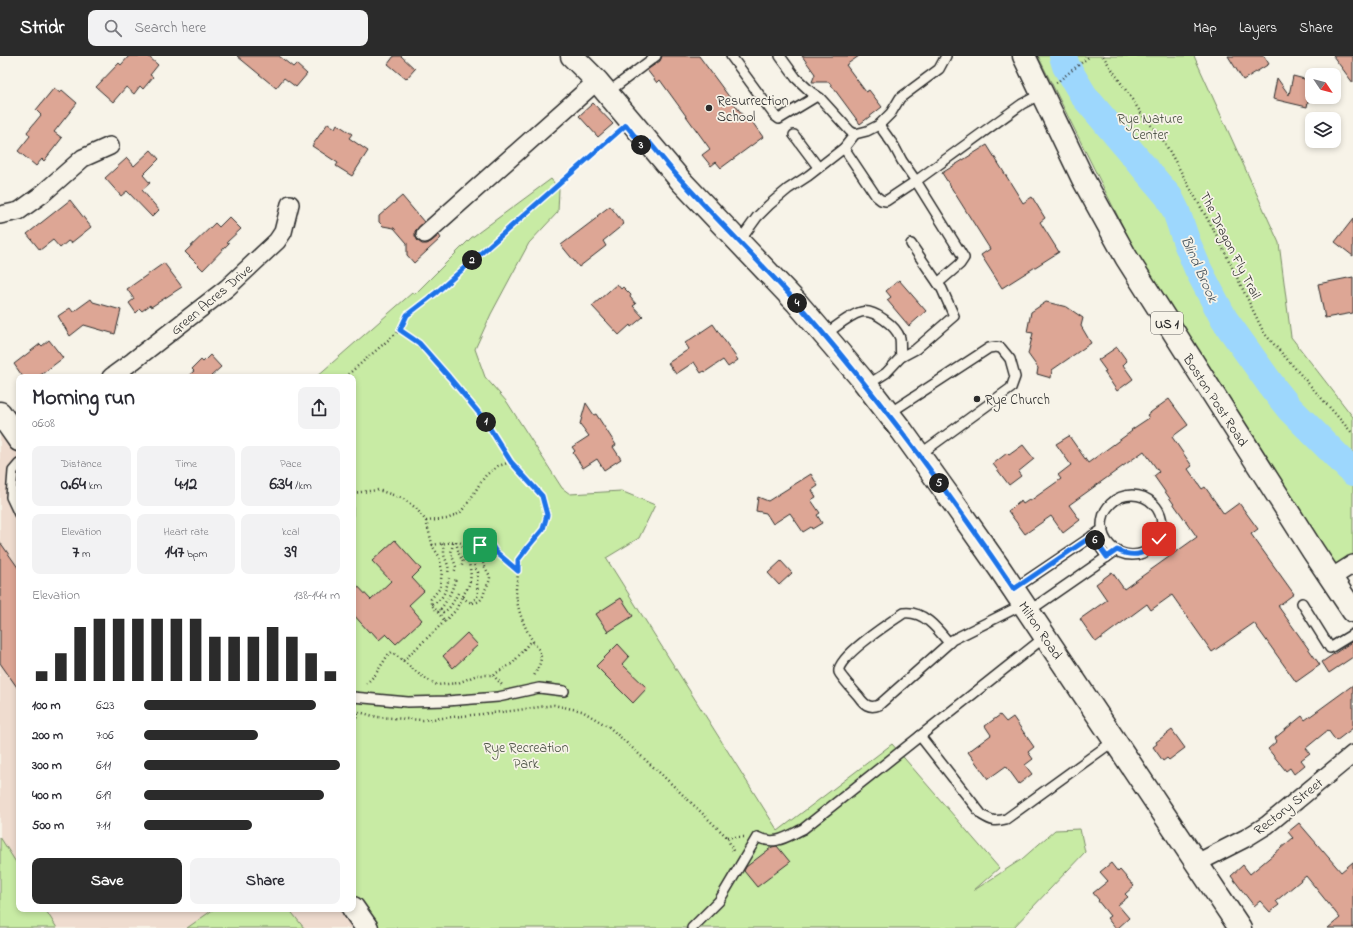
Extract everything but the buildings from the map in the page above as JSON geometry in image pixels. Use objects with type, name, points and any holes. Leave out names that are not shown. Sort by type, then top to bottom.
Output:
[{"type":"street","name":"Milton Road","points":[[572,56],[602,87],[682,182],[797,303],[888,414],[953,502],[1046,636],[1240,928]]},
{"type":"street","name":"Boston Post Road","points":[[1024,56],[1083,179],[1126,257],[1353,611]]},
{"type":"street","points":[[425,234],[602,87]]},
{"type":"street","points":[[0,216],[19,211],[42,195],[83,158],[110,146]]},
{"type":"street","name":"Green Acres Drive","points":[[115,374],[133,362],[227,288],[277,241],[283,232],[290,204]]},
{"type":"street","points":[[0,413],[16,436]]},
{"type":"street","points":[[1331,578],[1353,564]]},
{"type":"street","name":"Rectory Street","points":[[1197,863],[1246,838],[1267,825],[1353,754]]},
{"type":"street","points":[[356,912],[367,928]]},
{"type":"lane","points":[[602,87],[656,56]]},
{"type":"lane","points":[[731,56],[775,116],[779,119],[817,96]]},
{"type":"lane","points":[[780,56],[796,78],[817,96],[850,131],[855,134]]},
{"type":"lane","points":[[739,242],[757,217],[769,206],[844,148],[855,134],[867,131],[879,125],[891,113],[900,98],[939,69],[946,56]]},
{"type":"lane","points":[[844,148],[876,196],[881,200],[886,201],[1022,104],[1041,94]]},
{"type":"lane","points":[[879,125],[894,146],[964,258],[960,264],[938,283]]},
{"type":"lane","points":[[794,135],[818,167]]},
{"type":"lane","points":[[866,386],[886,373],[901,357],[916,349],[954,316],[938,283],[911,244]]},
{"type":"lane","points":[[824,335],[847,319],[862,312],[873,313],[893,326],[900,338],[901,357]]},
{"type":"lane","points":[[888,414],[989,348],[996,346],[1001,348],[1010,359],[1015,377],[1011,388],[919,455]]},
{"type":"lane","points":[[16,468],[13,471],[11,497],[16,508]]},
{"type":"lane","points":[[1135,494],[1153,502],[1159,510],[1162,519],[1162,529],[1159,539],[1153,547],[1144,553],[1134,555],[1124,554],[1117,550],[1108,542],[1103,534],[1103,529],[1102,524],[1104,514],[1109,506],[1116,499],[1125,495],[1135,494]]},
{"type":"lane","points":[[1022,601],[1092,536],[1103,529]]},
{"type":"lane","points":[[1092,536],[1107,557]]},
{"type":"lane","points":[[949,643],[934,625],[919,614],[910,612],[904,613],[861,644],[844,659],[840,665],[839,672],[862,701],[868,706],[874,707],[879,705],[949,643],[952,640],[1022,601],[1107,557],[1117,550]]},
{"type":"lane","points":[[1302,603],[1330,648],[1353,634]]},
{"type":"lane","points":[[692,928],[719,901],[757,836],[765,841],[777,841],[802,829],[1046,636]]},
{"type":"lane","points":[[356,697],[408,702],[447,702],[498,697],[539,688],[564,691]]},
{"type":"lane","points":[[920,736],[982,815],[997,821],[1006,819],[1115,740]]},
{"type":"path","points":[[1058,81],[1090,56]]},
{"type":"path","name":"The Dragon Fly Trail","points":[[1104,56],[1143,116],[1162,138],[1217,236],[1264,333],[1353,434]]},
{"type":"path","points":[[349,374],[400,330],[407,315],[437,292],[620,130]]},
{"type":"path","points":[[400,330],[419,343],[459,389],[484,419],[511,462],[542,496],[547,515],[543,529],[518,560],[516,590],[519,612],[527,630],[540,650],[541,661],[531,682]]},
{"type":"path","points":[[426,520],[447,519],[460,513],[486,474],[498,466],[511,462]]},
{"type":"path","points":[[356,493],[378,490],[402,498],[416,508],[426,520],[432,545],[439,556],[442,571],[440,588],[431,599],[431,604]]},
{"type":"path","points":[[462,596],[466,601],[471,603],[479,602],[483,597],[490,576],[479,552],[480,545],[485,541],[491,544],[496,552],[518,571]]},
{"type":"path","points":[[402,661],[456,610],[462,596],[470,586],[471,579],[469,563],[461,543],[448,542],[432,545]]},
{"type":"path","points":[[454,543],[463,562],[461,568]]},
{"type":"path","points":[[454,543],[451,552],[456,567],[454,573]]},
{"type":"path","points":[[442,544],[449,568],[448,573]]},
{"type":"path","points":[[465,551],[473,558],[478,572],[478,594],[471,603]]},
{"type":"path","points":[[431,604],[440,599],[446,590],[449,578]]},
{"type":"path","points":[[439,611],[445,604],[456,578]]},
{"type":"path","points":[[439,611],[446,611],[451,606],[458,593]]},
{"type":"path","points":[[431,604],[439,611],[445,621]]},
{"type":"path","points":[[364,686],[375,675],[388,655],[392,652],[420,675],[438,685],[458,683],[477,675],[493,675],[513,664],[529,643],[534,642]]},
{"type":"path","points":[[359,712],[378,717],[423,720],[554,705],[582,711],[609,727],[727,837],[740,866]]},
{"type":"path","points":[[356,718],[360,706]]},
{"type":"shaded area","points":[[0,425],[16,448],[16,903],[0,874]]},
{"type":"shaded area","points":[[21,912],[344,912],[355,928],[30,928]]},
{"type":"green space","name":"Rye Nature Center","points":[[1038,56],[1194,56],[1279,243],[1291,337],[1353,417],[1353,556],[1335,567],[1142,265]]},
{"type":"green space","name":"Rye Recreation Park","points":[[551,179],[559,189],[558,212],[529,243],[491,314],[475,349],[485,377],[507,402],[562,488],[570,494],[621,491],[655,505],[639,538],[606,558],[778,831],[892,744],[999,868],[973,891],[1022,859],[1055,830],[1080,829],[1085,852],[1013,928],[373,928],[356,904],[356,374],[319,374],[412,293],[415,294],[471,238]]},
{"type":"green space","points":[[0,837],[16,862],[16,912],[47,912],[57,928],[0,928]]},
{"type":"green space","points":[[210,912],[291,912],[304,928],[187,928]]},
{"type":"waterway","name":"Blind Brook","points":[[1063,56],[1066,66],[1084,96],[1169,197],[1176,211],[1198,269],[1224,319],[1290,409],[1353,472]]},
{"type":"place","name":"Resurrection School","points":[[709,108]]},
{"type":"place","name":"Rye Church","points":[[977,399]]},
{"type":"route","points":[[480,545],[485,541],[491,544],[496,552],[518,571],[518,560],[543,529],[547,515],[542,496],[511,462],[484,419],[449,377],[419,343],[400,330],[407,315],[437,292],[626,125],[644,148],[650,143],[682,182],[797,303],[860,378],[902,432],[1014,589],[1092,536],[1107,557],[1117,550],[1124,554],[1134,555],[1144,553],[1153,547],[1159,539]]}]
